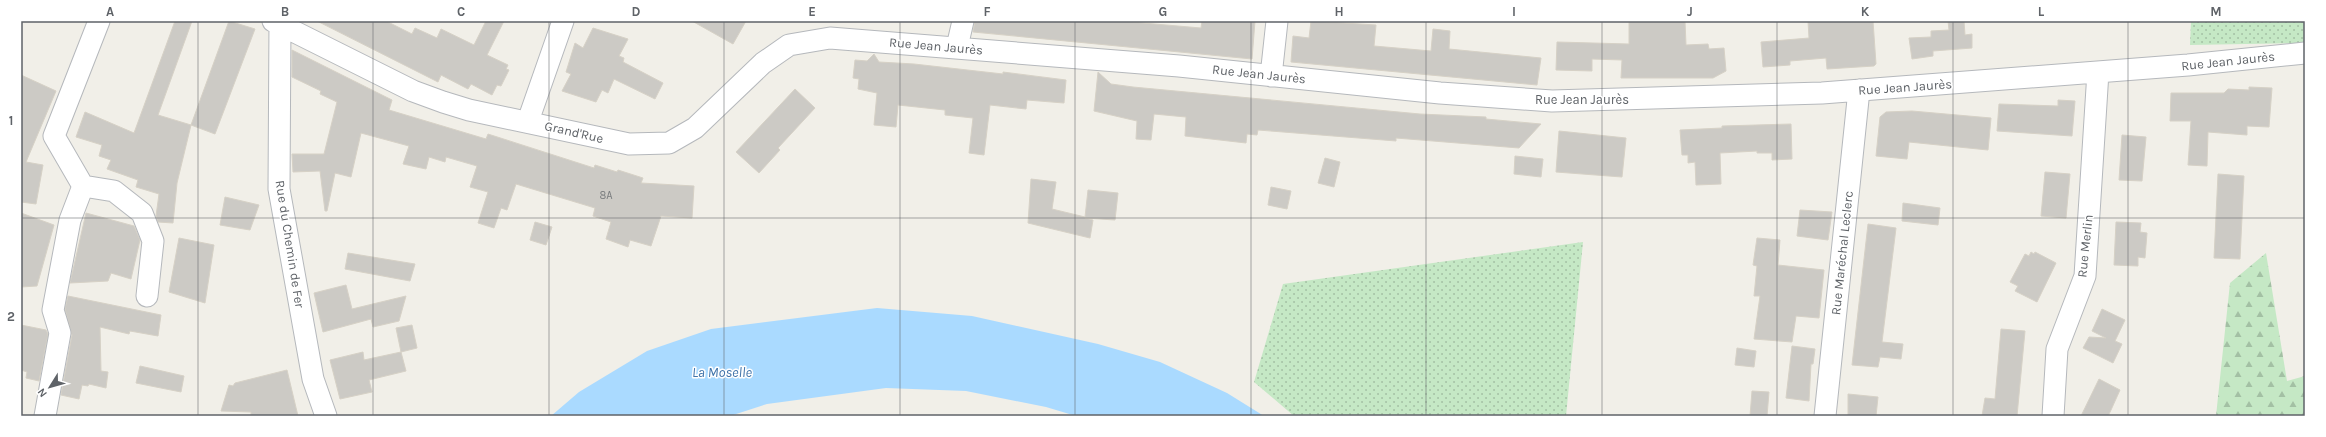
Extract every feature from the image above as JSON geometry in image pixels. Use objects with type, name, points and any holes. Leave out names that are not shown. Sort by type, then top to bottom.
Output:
[{"type":"street","points":[[83,186],[54,136],[98,21]]},
{"type":"street","points":[[528,121],[563,21]]},
{"type":"street","points":[[957,48],[963,21]]},
{"type":"street","points":[[1271,76],[1277,21]]},
{"type":"street","name":"Grand'Rue","points":[[278,22],[412,91],[469,110],[528,121],[629,144],[669,143],[695,128],[764,63],[788,45],[830,38],[859,39]]},
{"type":"street","name":"Rue du Chemin de Fer","points":[[278,22],[279,189],[313,379],[326,416]]},
{"type":"street","name":"Rue Jean Jaurès","points":[[859,39],[1271,76],[1440,93],[1552,101],[1859,90],[2098,72],[2305,53]]},
{"type":"street","name":"Rue Merlin","points":[[2053,416],[2057,349],[2085,276],[2098,72]]},
{"type":"street","name":"Rue Maréchal Leclerc","points":[[1825,416],[1859,90]]},
{"type":"street","points":[[83,186],[114,191],[142,213],[153,241],[147,296]]},
{"type":"street","points":[[45,416],[60,332],[53,310],[70,220],[83,186]]},
{"type":"green space","points":[[2191,21],[2305,21],[2305,43],[2190,45]]},
{"type":"green space","points":[[1583,242],[1566,416],[1294,416],[1254,382],[1283,284]]},
{"type":"green space","points":[[2266,253],[2287,381],[2305,376],[2305,416],[2216,416],[2230,283]]},
{"type":"water","name":"La Moselle","points":[[877,308],[972,316],[1098,344],[1160,362],[1227,393],[1264,416],[1076,416],[1046,407],[966,391],[886,388],[767,404],[730,416],[551,416],[579,392],[647,351],[711,329]]},
{"type":"building","points":[[175,21],[192,21],[158,115],[191,125],[177,183],[173,223],[158,222],[156,216],[159,194],[136,187],[138,180],[107,169],[111,160],[99,156],[102,145],[76,137],[85,112],[134,133]]},
{"type":"building","points":[[229,21],[255,29],[215,134],[191,125]]},
{"type":"building","points":[[317,21],[386,21],[412,34],[415,28],[437,38],[441,29],[474,45],[486,21],[504,21],[487,55],[508,65],[506,69],[509,70],[501,86],[497,85],[492,95],[471,84],[468,89],[441,75],[438,82]]},
{"type":"building","points":[[692,21],[746,21],[733,44]]},
{"type":"building","points":[[975,21],[1120,21],[1201,28],[1202,21],[1255,21],[1252,59],[973,32]]},
{"type":"building","points":[[1311,21],[1376,25],[1374,46],[1431,51],[1433,29],[1450,31],[1449,49],[1541,58],[1537,85],[1291,62],[1293,36],[1309,38]]},
{"type":"building","points":[[1629,21],[1685,21],[1686,45],[1708,44],[1709,49],[1724,48],[1726,71],[1713,78],[1621,78],[1622,60],[1592,59],[1592,71],[1556,70],[1557,42],[1629,44]]},
{"type":"building","points":[[1808,21],[1873,21],[1876,64],[1874,66],[1827,69],[1826,58],[1790,61],[1790,65],[1763,67],[1761,42],[1809,38]]},
{"type":"building","points":[[1948,21],[1964,21],[1965,35],[1972,34],[1972,48],[1933,51],[1933,56],[1912,59],[1909,38],[1931,37],[1931,31],[1949,30]]},
{"type":"building","points":[[593,28],[628,39],[619,56],[624,58],[623,62],[663,83],[655,99],[614,79],[608,93],[602,90],[596,102],[562,91],[571,74],[566,72],[575,43],[583,48]]},
{"type":"building","points":[[292,50],[392,100],[389,110],[486,139],[488,134],[594,168],[595,165],[617,172],[618,170],[643,178],[641,183],[694,186],[692,218],[661,216],[651,246],[630,240],[628,247],[606,239],[611,222],[593,216],[595,208],[516,184],[507,210],[501,208],[494,228],[478,223],[488,192],[470,187],[477,166],[446,157],[445,162],[429,157],[426,169],[403,164],[409,146],[361,133],[351,177],[335,173],[327,211],[325,211],[320,171],[293,172],[292,154],[324,154],[337,102],[320,94],[321,91],[292,77]]},
{"type":"building","points":[[874,54],[879,62],[914,64],[1003,74],[1003,72],[1066,80],[1064,103],[1027,100],[1026,109],[990,105],[984,155],[969,153],[973,118],[945,115],[945,110],[898,105],[896,127],[874,125],[877,93],[858,89],[859,79],[853,78],[855,60],[867,61]]},
{"type":"building","points":[[1098,72],[1111,84],[1133,87],[1420,114],[1486,117],[1486,119],[1541,124],[1519,148],[1396,138],[1396,141],[1258,130],[1257,135],[1247,134],[1246,143],[1185,136],[1186,117],[1154,114],[1151,140],[1136,139],[1137,121],[1094,111]]},
{"type":"building","points":[[21,75],[56,91],[26,162],[43,165],[36,204],[21,202]]},
{"type":"building","points":[[2249,87],[2272,88],[2269,127],[2247,126],[2247,135],[2208,132],[2207,166],[2188,165],[2191,121],[2170,121],[2171,93],[2224,93],[2228,89],[2249,90]]},
{"type":"building","points":[[795,89],[815,108],[778,148],[780,150],[759,173],[736,152]]},
{"type":"building","points":[[2058,100],[2075,101],[2072,136],[1997,131],[1999,104],[2058,106]]},
{"type":"building","points":[[1912,111],[1991,118],[1988,150],[1909,142],[1907,159],[1876,156],[1880,117],[1886,112]]},
{"type":"building","points":[[1791,124],[1792,159],[1772,160],[1772,153],[1757,153],[1757,151],[1720,153],[1721,184],[1696,185],[1695,162],[1688,163],[1688,155],[1682,155],[1680,130],[1722,128],[1722,126]]},
{"type":"building","points":[[1559,131],[1626,138],[1622,177],[1556,172]]},
{"type":"building","points":[[2122,135],[2146,137],[2142,181],[2119,180]]},
{"type":"building","points":[[1515,156],[1543,159],[1541,177],[1514,174]]},
{"type":"building","points":[[1325,158],[1340,162],[1334,187],[1318,183]]},
{"type":"building","points":[[2045,172],[2070,174],[2066,218],[2041,216]]},
{"type":"building","points":[[2218,174],[2244,176],[2240,259],[2214,258]]},
{"type":"building","points":[[1031,179],[1056,182],[1052,209],[1085,217],[1088,190],[1118,193],[1115,220],[1085,218],[1093,220],[1090,238],[1028,223]]},
{"type":"building","points":[[1271,187],[1291,191],[1287,209],[1268,205]]},
{"type":"building","points":[[225,197],[259,205],[250,230],[220,225]]},
{"type":"building","points":[[1903,203],[1940,208],[1938,225],[1902,221]]},
{"type":"building","points":[[1800,210],[1832,212],[1828,240],[1797,236]]},
{"type":"building","points":[[21,213],[54,225],[37,286],[21,287]]},
{"type":"building","points":[[86,213],[134,226],[140,240],[131,279],[111,273],[108,281],[70,283]]},
{"type":"building","points":[[535,222],[552,227],[546,245],[530,240]]},
{"type":"building","points":[[2116,222],[2141,223],[2140,232],[2147,233],[2145,258],[2138,257],[2138,266],[2114,265]]},
{"type":"building","points":[[1868,224],[1896,228],[1882,342],[1903,344],[1901,359],[1880,357],[1878,367],[1852,365]]},
{"type":"building","points":[[179,238],[214,245],[205,303],[169,292]]},
{"type":"building","points":[[1757,238],[1780,240],[1778,265],[1824,270],[1819,318],[1796,316],[1792,342],[1754,339],[1760,296],[1754,296],[1757,266],[1753,265]]},
{"type":"building","points":[[2031,252],[2034,254],[2035,252],[2056,263],[2037,302],[2015,291],[2018,286],[2010,282],[2025,254],[2029,256]]},
{"type":"building","points":[[348,253],[415,264],[410,281],[345,269]]},
{"type":"building","points":[[346,285],[352,309],[406,296],[399,321],[373,327],[371,319],[323,332],[314,293]]},
{"type":"building","points":[[68,296],[161,315],[158,336],[130,331],[129,334],[100,327],[101,371],[108,372],[106,388],[89,384],[88,386],[82,385],[79,399],[61,395],[72,335],[65,309]]},
{"type":"building","points":[[2102,309],[2125,320],[2115,341],[2122,344],[2113,363],[2083,348],[2089,337],[2106,338],[2092,331]]},
{"type":"building","points":[[21,325],[46,330],[48,334],[39,381],[26,378],[27,372],[21,370]]},
{"type":"building","points":[[412,325],[417,348],[401,352],[396,328]]},
{"type":"building","points":[[2001,329],[2025,331],[2017,416],[1982,416],[1985,398],[1995,399]]},
{"type":"building","points":[[1792,346],[1815,349],[1813,364],[1811,364],[1809,401],[1786,398]]},
{"type":"building","points":[[1737,348],[1756,351],[1754,367],[1735,365]]},
{"type":"building","points":[[363,352],[364,360],[401,352],[406,371],[369,380],[372,392],[340,399],[330,360]]},
{"type":"building","points":[[140,366],[184,376],[181,392],[136,383]]},
{"type":"building","points":[[287,370],[298,416],[251,416],[251,412],[221,411],[229,385],[233,386],[235,383]]},
{"type":"building","points":[[2099,379],[2120,390],[2111,410],[2108,416],[2081,416]]},
{"type":"building","points":[[1752,391],[1769,392],[1767,416],[1750,416]]},
{"type":"building","points":[[1848,394],[1878,397],[1876,416],[1848,416]]}]
